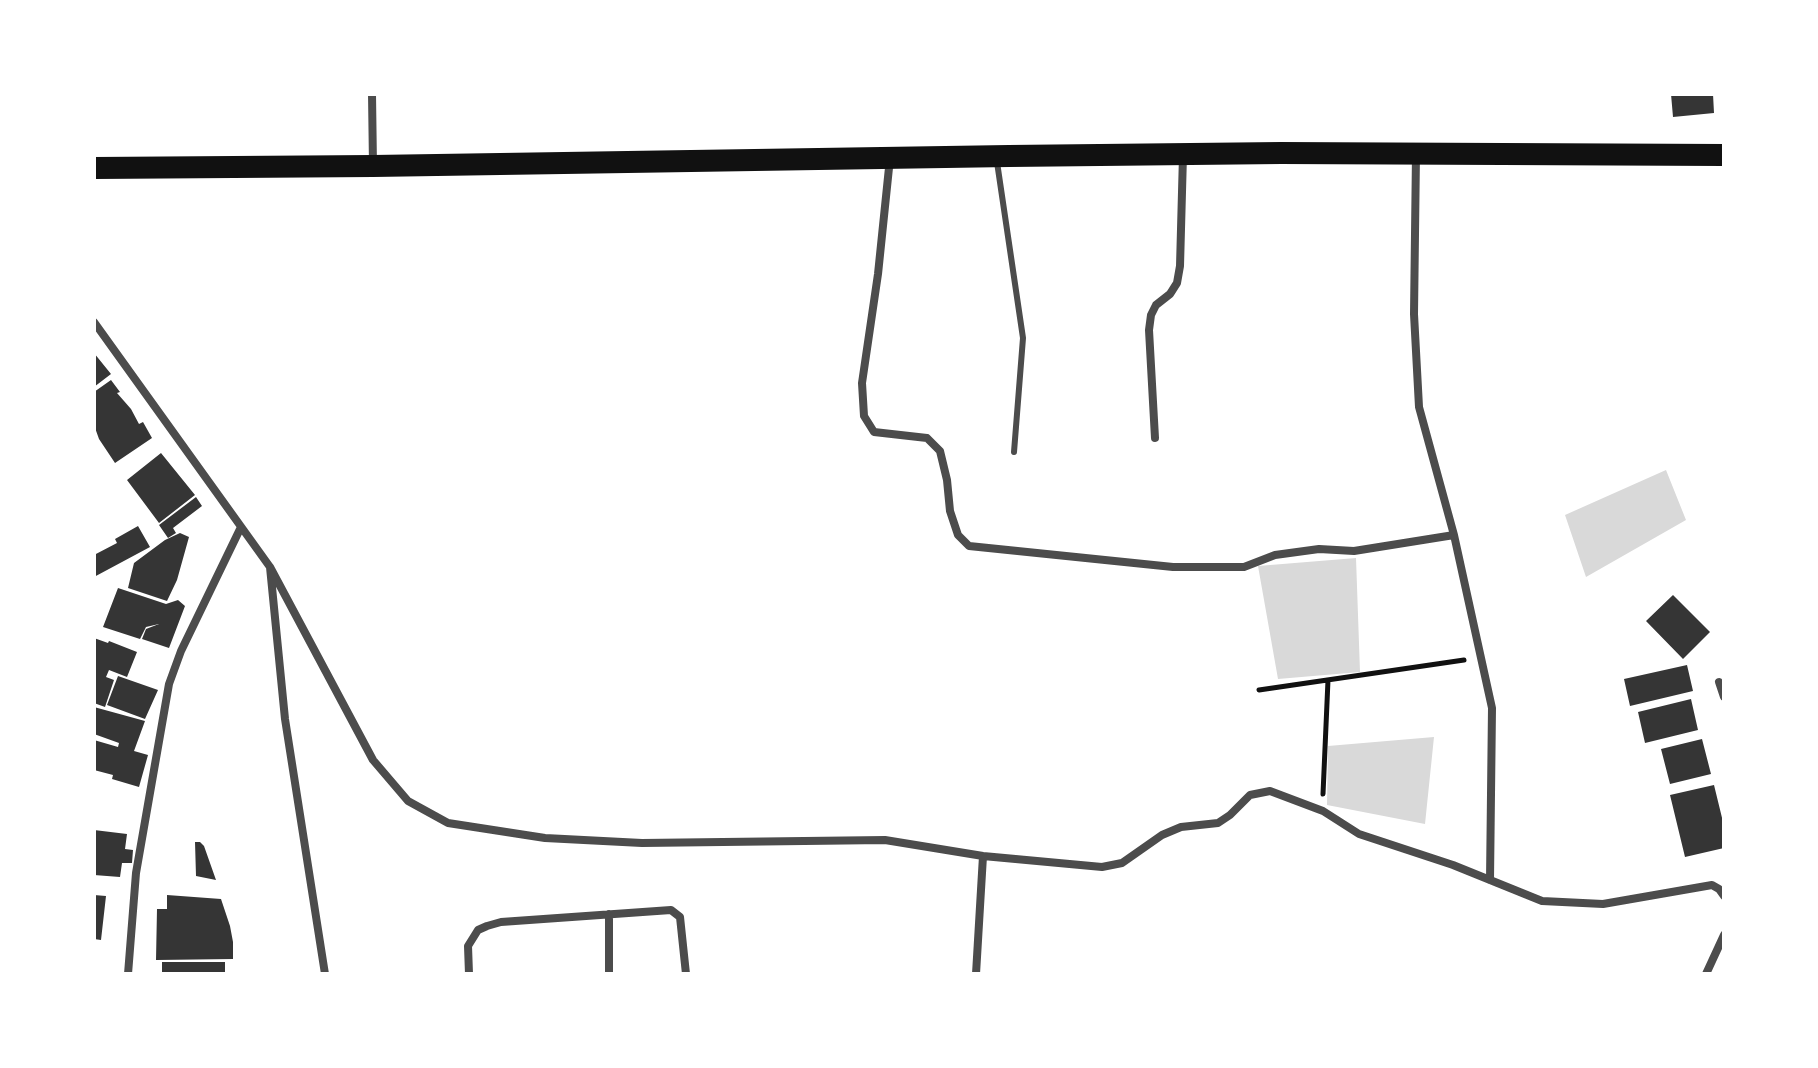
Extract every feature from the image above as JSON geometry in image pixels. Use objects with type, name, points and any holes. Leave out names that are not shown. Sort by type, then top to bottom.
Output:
[{"type":"highway","points":[[94,168],[1183,154],[1724,155]]},
{"type":"street","points":[[372,94],[373,166]]},
{"type":"street","points":[[1155,438],[1149,330],[1156,305],[1170,294],[1177,283],[1183,154]]},
{"type":"street","points":[[1416,154],[1414,314],[1419,407],[1454,535],[1492,708],[1490,880]]},
{"type":"street","points":[[890,157],[878,274],[862,383],[864,416],[874,432],[927,438],[940,451],[950,511],[958,535],[969,546],[1173,567],[1244,567],[1275,555],[1319,549],[1354,551],[1454,535]]},
{"type":"street","points":[[95,325],[270,567],[373,760],[408,801],[448,823],[545,838],[642,843],[885,840],[983,856],[1102,867],[1122,863],[1162,835],[1181,827],[1218,823],[1250,795],[1270,791],[1323,811],[1359,834],[1453,865],[1542,901],[1603,904],[1712,885],[1724,896]]},
{"type":"street","points":[[128,974],[136,873],[169,684],[181,651],[241,527]]},
{"type":"street","points":[[270,567],[285,719],[325,974]]},
{"type":"street","points":[[1719,682],[1724,697]]},
{"type":"street","points":[[976,974],[983,856]]},
{"type":"street","points":[[469,974],[468,946],[472,936],[478,930],[501,922],[671,910],[680,917],[686,974]]},
{"type":"street","points":[[609,914],[609,974]]},
{"type":"street","points":[[1706,974],[1724,935]]},
{"type":"lane","points":[[996,156],[1023,338],[1014,452]]},
{"type":"path","points":[[1259,690],[1482,658]]},
{"type":"path","points":[[1323,811],[1328,680]]},
{"type":"shaded area","points":[[1666,470],[1686,520],[1586,577],[1565,515]]},
{"type":"shaded area","points":[[1356,558],[1360,672],[1278,679],[1258,566]]},
{"type":"shaded area","points":[[1434,737],[1425,824],[1327,805],[1328,746]]},
{"type":"building","points":[[1671,94],[1713,94],[1714,113],[1673,117]]},
{"type":"building","points":[[94,353],[111,374],[94,387]]},
{"type":"building","points":[[111,380],[120,392],[117,393],[139,424],[143,422],[152,438],[115,463],[94,425],[94,392]]},
{"type":"building","points":[[161,453],[195,495],[159,523],[127,480]]},
{"type":"building","points":[[196,497],[202,506],[173,528],[176,533],[168,538],[159,525]]},
{"type":"building","points":[[138,526],[150,547],[94,577],[94,555],[117,543],[115,539]]},
{"type":"building","points":[[180,533],[189,537],[177,580],[167,601],[128,588],[134,563]]},
{"type":"building","points":[[118,588],[166,604],[178,600],[185,606],[169,648],[142,639],[146,629],[159,624],[146,627],[140,639],[103,627]]},
{"type":"building","points":[[1673,595],[1710,632],[1683,659],[1646,621]]},
{"type":"building","points":[[94,638],[137,652],[127,677],[109,670],[106,677],[114,680],[105,707],[94,703]]},
{"type":"building","points":[[1687,665],[1693,691],[1630,706],[1624,679]]},
{"type":"building","points":[[118,676],[158,690],[145,719],[107,705]]},
{"type":"building","points":[[1691,699],[1698,730],[1645,743],[1638,712]]},
{"type":"building","points":[[94,707],[145,721],[134,751],[148,755],[139,787],[94,770],[94,740],[118,747],[119,743],[94,734]]},
{"type":"building","points":[[1702,739],[1711,774],[1670,784],[1661,749]]},
{"type":"building","points":[[1714,785],[1724,826],[1724,848],[1685,857],[1670,795]]},
{"type":"building","points":[[94,830],[127,834],[125,849],[133,850],[132,863],[122,863],[120,877],[94,875]]},
{"type":"building","points":[[195,842],[204,846],[216,880],[196,876]]},
{"type":"building","points":[[94,895],[106,896],[101,940],[94,939]]},
{"type":"building","points":[[167,895],[221,899],[230,926],[233,959],[156,960],[157,909],[167,909]]},
{"type":"building","points":[[162,962],[225,962],[225,974],[162,974]]}]
